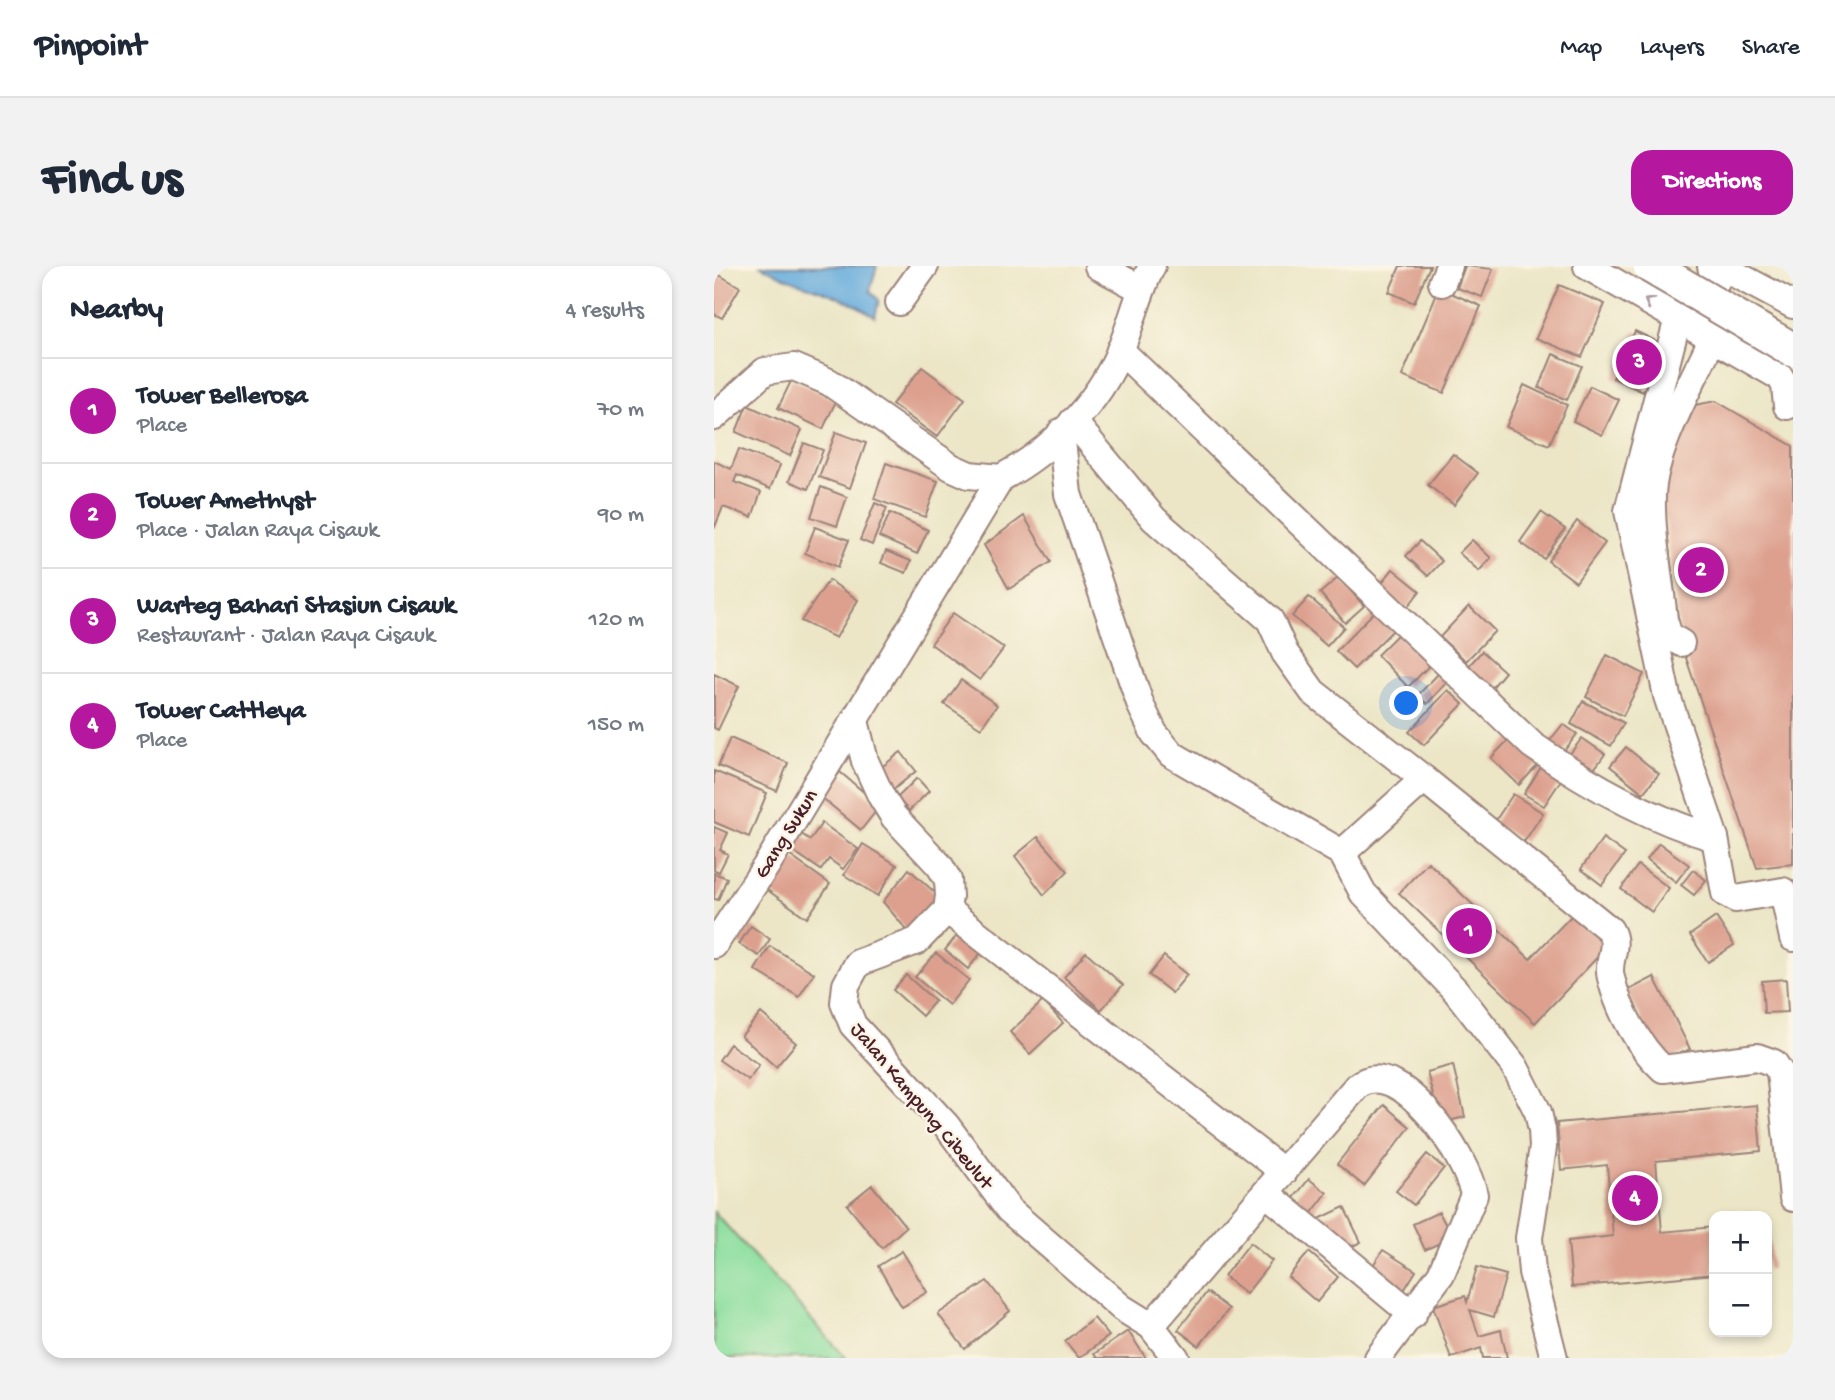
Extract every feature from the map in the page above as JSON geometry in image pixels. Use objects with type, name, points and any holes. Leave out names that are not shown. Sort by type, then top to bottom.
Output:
[{"type":"main road","points":[[1650,266],[1782,361]]},
{"type":"main road","points":[[1671,266],[1793,337]]},
{"type":"street","points":[[899,302],[925,266]]},
{"type":"street","points":[[1098,266],[1146,277],[1120,350],[1098,391],[1067,426],[1001,478],[855,721],[865,761],[881,796],[894,817],[940,866],[947,880],[947,910],[1284,1171]]},
{"type":"street","points":[[1587,266],[1712,339],[1782,361]]},
{"type":"street","points":[[1678,318],[1706,307],[1716,285],[1711,266]]},
{"type":"street","points":[[1720,266],[1793,305]]},
{"type":"street","points":[[1678,318],[1628,512],[1667,696],[1702,791],[1715,838],[1724,893],[1737,899],[1783,891],[1793,939]]},
{"type":"street","points":[[1787,406],[1782,361],[1793,326]]},
{"type":"street","points":[[1681,643],[1669,636],[1664,620],[1652,496],[1655,475],[1669,434],[1712,339]]},
{"type":"street","points":[[1120,350],[1532,745],[1570,772],[1657,817],[1715,838]]},
{"type":"street","points":[[714,417],[765,372],[794,367],[829,382],[951,467],[969,475],[1001,478]]},
{"type":"street","points":[[1067,426],[1154,519],[1270,620],[1285,653],[1313,692],[1610,930],[1615,940],[1611,979],[1641,1046],[1663,1069],[1757,1057],[1774,1062],[1780,1072],[1793,1198]]},
{"type":"street","points":[[1067,426],[1068,494],[1141,706],[1154,733],[1171,754],[1201,774],[1342,853],[1363,893],[1434,967],[1515,1067],[1538,1112],[1543,1147],[1529,1238],[1532,1272],[1554,1358]]},
{"type":"street","name":"Gang Sukun","points":[[714,946],[855,721]]},
{"type":"street","points":[[1342,853],[1424,779]]},
{"type":"street","name":"Jalan Kampung Cibeulut","points":[[947,910],[917,941],[858,963],[846,985],[844,1003],[853,1025],[946,1125],[1009,1210],[1122,1308],[1151,1326],[1176,1358]]},
{"type":"street","points":[[1151,1326],[1366,1079],[1393,1081],[1405,1088],[1456,1150],[1474,1195],[1441,1274],[1391,1354]]},
{"type":"street","points":[[1266,1193],[1413,1315]]},
{"type":"green space","points":[[714,1212],[846,1358],[714,1358]]},
{"type":"water","points":[[761,266],[877,266],[870,291],[879,300],[875,317],[848,301]]},
{"type":"building","points":[[1400,266],[1430,266],[1414,303],[1389,292]]},
{"type":"building","points":[[1465,266],[1493,269],[1482,297],[1457,288]]},
{"type":"building","points":[[714,272],[740,287],[722,318],[714,314]]},
{"type":"building","points":[[1559,285],[1605,304],[1582,357],[1536,338]]},
{"type":"building","points":[[1439,288],[1481,306],[1444,393],[1402,376]]},
{"type":"building","points":[[1635,331],[1664,345],[1643,392],[1613,378]]},
{"type":"building","points":[[1553,354],[1582,366],[1567,400],[1539,388]]},
{"type":"building","points":[[922,367],[965,399],[937,437],[892,404]]},
{"type":"building","points":[[792,379],[836,401],[823,429],[778,408]]},
{"type":"building","points":[[1524,385],[1567,405],[1549,445],[1506,427]]},
{"type":"building","points":[[1590,386],[1619,400],[1602,435],[1573,421]]},
{"type":"building","points":[[1716,401],[1793,446],[1793,864],[1757,868],[1681,643],[1661,485],[1690,406]]},
{"type":"building","points":[[747,405],[802,430],[790,456],[736,432]]},
{"type":"building","points":[[836,432],[866,443],[850,488],[819,477]]},
{"type":"building","points":[[804,443],[823,450],[808,489],[789,481]]},
{"type":"building","points":[[739,449],[780,465],[770,489],[737,475],[734,482],[761,492],[752,517],[723,507],[714,529],[714,461],[731,469]]},
{"type":"building","points":[[1453,454],[1478,473],[1454,505],[1428,485]]},
{"type":"building","points":[[886,463],[938,481],[925,517],[874,499]]},
{"type":"building","points":[[821,487],[847,497],[837,526],[811,517]]},
{"type":"building","points":[[875,503],[887,508],[872,545],[860,540]]},
{"type":"building","points":[[1541,512],[1565,529],[1544,559],[1520,542]]},
{"type":"building","points":[[890,513],[928,530],[917,554],[879,537]]},
{"type":"building","points":[[1024,516],[1051,562],[1009,589],[984,545]]},
{"type":"building","points":[[1577,521],[1605,543],[1576,582],[1548,561]]},
{"type":"building","points":[[815,527],[849,540],[838,567],[805,553]]},
{"type":"building","points":[[1472,540],[1491,558],[1479,571],[1459,553]]},
{"type":"building","points":[[1420,541],[1442,561],[1428,576],[1406,556]]},
{"type":"building","points":[[886,551],[911,561],[906,573],[881,563]]},
{"type":"building","points":[[1393,569],[1420,591],[1406,609],[1379,586]]},
{"type":"building","points":[[1339,577],[1364,606],[1345,623],[1320,593]]},
{"type":"building","points":[[829,580],[858,600],[836,638],[801,621]]},
{"type":"building","points":[[1309,597],[1344,627],[1327,646],[1292,616]]},
{"type":"building","points":[[1380,606],[1398,625],[1354,669],[1336,651]]},
{"type":"building","points":[[1469,606],[1495,631],[1466,661],[1440,637]]},
{"type":"building","points":[[953,613],[1004,648],[980,680],[931,644]]},
{"type":"building","points":[[1399,633],[1430,665],[1408,687],[1377,655]]},
{"type":"building","points":[[1482,651],[1505,672],[1490,690],[1466,669]]},
{"type":"building","points":[[1607,655],[1644,674],[1623,716],[1586,697]]},
{"type":"building","points":[[1440,672],[1449,680],[1427,704],[1418,695]]},
{"type":"building","points":[[714,674],[739,686],[718,730],[714,728]]},
{"type":"building","points":[[961,680],[997,705],[981,728],[944,704]]},
{"type":"building","points":[[1448,690],[1463,704],[1424,745],[1409,732]]},
{"type":"building","points":[[1583,701],[1624,723],[1611,746],[1571,724]]},
{"type":"building","points":[[1563,724],[1577,734],[1561,755],[1547,744]]},
{"type":"building","points":[[1513,735],[1541,762],[1519,785],[1491,758]]},
{"type":"building","points":[[730,738],[788,763],[777,791],[718,766]]},
{"type":"building","points":[[1582,738],[1605,754],[1589,776],[1566,759]]},
{"type":"building","points":[[1626,747],[1659,774],[1643,793],[1610,766]]},
{"type":"building","points":[[901,752],[916,771],[893,790],[878,770]]},
{"type":"building","points":[[1545,761],[1565,774],[1544,806],[1524,794]]},
{"type":"building","points":[[714,771],[767,793],[749,837],[714,822]]},
{"type":"building","points":[[840,772],[880,806],[861,830],[820,796]]},
{"type":"building","points":[[917,778],[929,791],[909,811],[897,798]]},
{"type":"building","points":[[1513,794],[1543,813],[1524,842],[1494,823]]},
{"type":"building","points":[[822,823],[858,849],[843,869],[829,859],[821,870],[789,848],[800,833],[810,840]]},
{"type":"building","points":[[714,827],[728,833],[720,850],[728,854],[719,872],[714,870]]},
{"type":"building","points":[[1038,837],[1068,871],[1044,895],[1015,856]]},
{"type":"building","points":[[1603,838],[1625,854],[1602,885],[1581,869]]},
{"type":"building","points":[[1659,843],[1689,865],[1676,882],[1647,859]]},
{"type":"building","points":[[863,844],[897,865],[878,896],[844,875]]},
{"type":"building","points":[[786,853],[830,884],[807,918],[763,887]]},
{"type":"building","points":[[1428,862],[1530,959],[1573,914],[1607,947],[1535,1023],[1399,893]]},
{"type":"building","points":[[1638,865],[1669,888],[1652,912],[1621,889]]},
{"type":"building","points":[[909,869],[942,899],[910,934],[883,902]]},
{"type":"building","points":[[1693,870],[1706,880],[1694,895],[1681,885]]},
{"type":"building","points":[[714,873],[727,878],[718,900],[714,899]]},
{"type":"building","points":[[1716,917],[1734,945],[1708,962],[1690,935]]},
{"type":"building","points":[[751,926],[770,939],[759,956],[739,944]]},
{"type":"building","points":[[958,934],[981,953],[968,969],[945,950]]},
{"type":"building","points":[[770,946],[814,973],[799,997],[755,970]]},
{"type":"building","points":[[1086,952],[1123,985],[1101,1010],[1064,977]]},
{"type":"building","points":[[936,953],[969,980],[949,1005],[915,977]]},
{"type":"building","points":[[1164,956],[1187,975],[1172,993],[1149,975]]},
{"type":"building","points":[[906,975],[935,1001],[922,1016],[893,990]]},
{"type":"building","points":[[1654,977],[1690,1049],[1664,1063],[1627,991]]},
{"type":"building","points":[[1786,979],[1788,1012],[1764,1013],[1762,981]]},
{"type":"building","points":[[1043,1001],[1063,1023],[1030,1054],[1010,1032]]},
{"type":"building","points":[[761,1013],[796,1043],[776,1067],[741,1036]]},
{"type":"building","points":[[730,1044],[759,1065],[748,1080],[719,1060]]},
{"type":"building","points":[[1453,1065],[1465,1117],[1440,1123],[1427,1072]]},
{"type":"building","points":[[1384,1105],[1410,1127],[1364,1186],[1337,1164]]},
{"type":"building","points":[[1757,1105],[1761,1151],[1656,1161],[1662,1232],[1709,1227],[1709,1274],[1572,1287],[1568,1241],[1613,1236],[1607,1165],[1561,1170],[1557,1123]]},
{"type":"building","points":[[1427,1154],[1444,1168],[1414,1205],[1396,1191]]},
{"type":"building","points":[[1309,1179],[1327,1193],[1301,1227],[1282,1213]]},
{"type":"building","points":[[872,1185],[906,1227],[882,1248],[847,1205]]},
{"type":"building","points":[[1344,1207],[1361,1242],[1332,1256],[1315,1221]]},
{"type":"building","points":[[1439,1212],[1452,1237],[1425,1250],[1413,1224]]},
{"type":"building","points":[[1250,1243],[1272,1261],[1246,1294],[1224,1276]]},
{"type":"building","points":[[1383,1250],[1416,1271],[1401,1295],[1368,1273]]},
{"type":"building","points":[[902,1251],[927,1292],[902,1307],[878,1266]]},
{"type":"building","points":[[1309,1252],[1338,1277],[1317,1302],[1288,1277]]},
{"type":"building","points":[[1477,1267],[1506,1275],[1494,1317],[1470,1310],[1479,1336],[1501,1330],[1507,1358],[1483,1358],[1481,1348],[1451,1358],[1433,1306],[1465,1296],[1467,1302]]},
{"type":"building","points":[[987,1281],[1010,1311],[965,1349],[938,1314]]},
{"type":"building","points":[[1207,1292],[1229,1309],[1199,1346],[1178,1330]]},
{"type":"building","points":[[1094,1318],[1109,1336],[1079,1358],[1065,1341]]},
{"type":"building","points":[[1128,1331],[1146,1358],[1097,1358],[1094,1354]]},
{"type":"place","name":"Warteg Bahari Stasiun Cisauk","points":[[1639,362]]},
{"type":"place","name":"Tower Amethyst","points":[[1701,570]]},
{"type":"place","name":"Tower Bellerosa","points":[[1469,931]]},
{"type":"place","name":"Tower Cattleya","points":[[1635,1198]]}]
